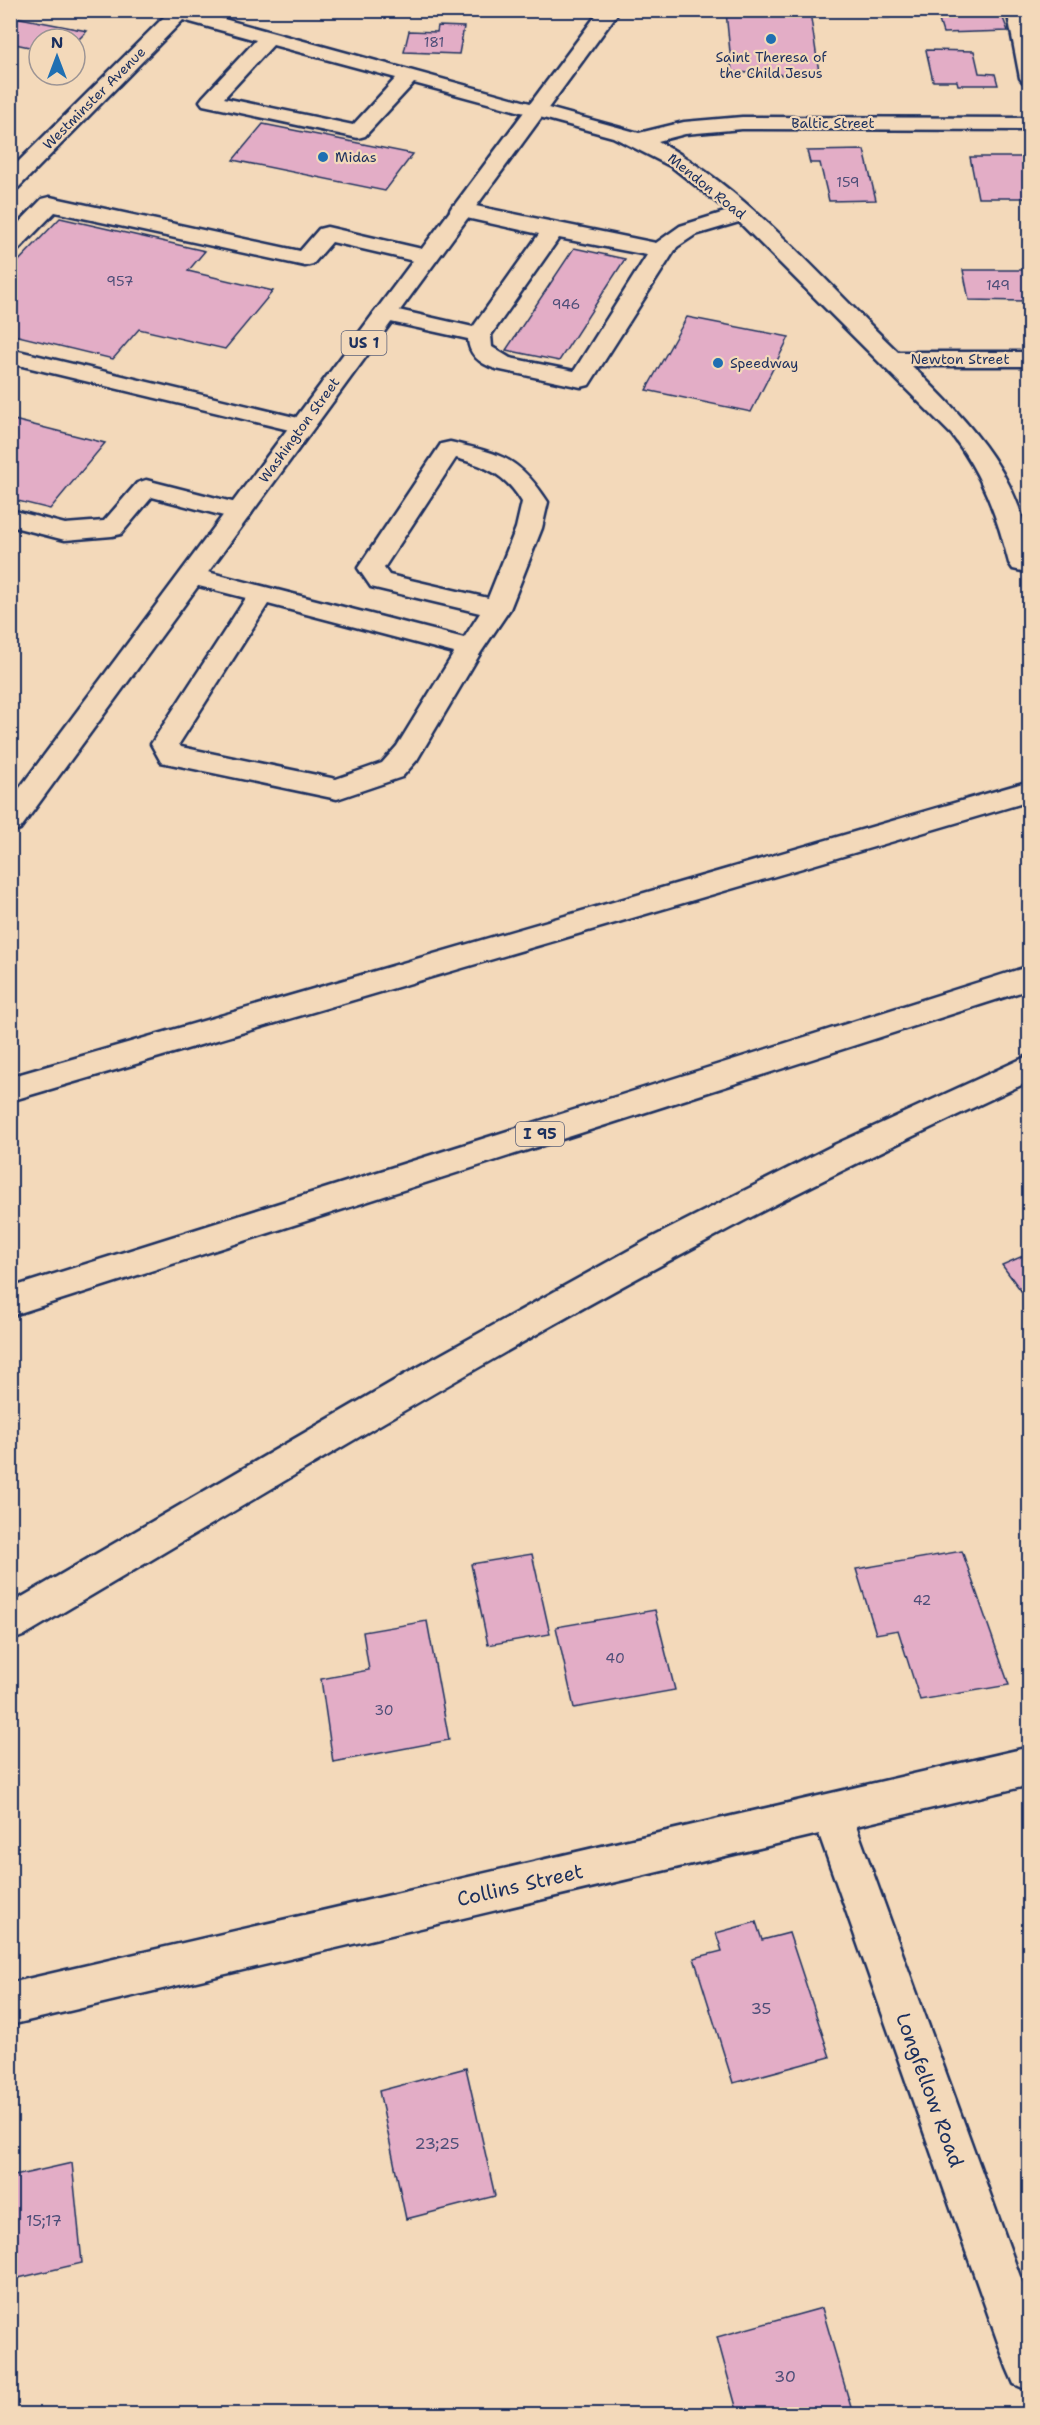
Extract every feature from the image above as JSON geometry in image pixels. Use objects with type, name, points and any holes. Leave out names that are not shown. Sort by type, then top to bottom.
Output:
[{"type":"main road","name":"Washington Street","points":[[10,822],[610,10]]},
{"type":"main road","points":[[1017,10],[1029,78]]},
{"type":"main road","name":"Mendon Road","points":[[172,12],[639,140],[678,160],[743,214],[961,430],[985,460],[1004,495],[1022,563]]},
{"type":"main road","name":"Westminster Avenue","points":[[10,183],[172,12]]},
{"type":"main road","points":[[269,38],[210,101],[358,132],[410,76]]},
{"type":"main road","name":"Baltic Street","points":[[639,140],[684,128],[742,123],[1029,124]]},
{"type":"main road","points":[[10,245],[50,204],[304,259],[327,234],[427,257]]},
{"type":"main road","points":[[461,210],[661,251]]},
{"type":"main road","points":[[553,230],[479,335],[480,349],[493,360],[581,380],[661,251],[681,233],[743,214]]},
{"type":"main road","points":[[385,314],[479,335]]},
{"type":"main road","points":[[10,357],[302,426]]},
{"type":"main road","name":"Newton Street","points":[[891,359],[1029,359]]},
{"type":"main road","points":[[261,595],[165,744],[171,755],[337,789],[392,770],[407,753],[470,648],[497,609],[529,528],[535,502],[522,479],[503,464],[450,449],[370,568],[380,581],[497,609]]},
{"type":"main road","points":[[11,518],[65,532],[112,528],[146,488],[239,512]]},
{"type":"main road","points":[[192,576],[470,648]]},
{"type":"main road","points":[[10,1089],[1029,791]]},
{"type":"main road","name":"I 95","points":[[10,1302],[1029,977]]},
{"type":"main road","points":[[10,1624],[414,1388],[661,1249],[889,1132],[1029,1067]]},
{"type":"main road","name":"Collins Street","points":[[10,2004],[1029,1766]]},
{"type":"main road","name":"Longfellow Road","points":[[831,1812],[1029,2368]]},
{"type":"building","name":"Saint Theresa of the Child Jesus","points":[[697,10],[844,10],[845,12],[810,12],[819,72],[789,75],[732,72],[726,12]]},
{"type":"building","points":[[1001,13],[1008,31],[943,33],[937,14]]},
{"type":"building","points":[[10,16],[66,27],[27,27],[27,47],[10,43]]},
{"type":"building","points":[[438,26],[464,27],[459,54],[404,52],[409,31],[437,32]]},
{"type":"building","points":[[926,50],[974,51],[979,73],[995,74],[998,85],[958,85],[957,81],[933,81]]},
{"type":"building","name":"Midas","points":[[263,124],[413,154],[385,191],[233,160]]},
{"type":"building","points":[[864,150],[876,200],[829,201],[820,163],[810,163],[807,151]]},
{"type":"building","points":[[970,157],[1022,157],[1030,198],[978,198]]},
{"type":"building","points":[[60,218],[205,251],[188,271],[273,291],[225,349],[139,329],[113,359],[10,334],[10,270]]},
{"type":"building","points":[[574,248],[625,259],[559,361],[506,350]]},
{"type":"building","points":[[963,270],[1030,270],[1030,301],[969,300]]},
{"type":"building","name":"Speedway","points":[[687,317],[789,337],[751,412],[646,390]]},
{"type":"building","points":[[10,419],[105,443],[50,509],[10,499]]},
{"type":"building","points":[[1030,1253],[1030,1288],[1022,1292],[1002,1265]]},
{"type":"building","points":[[962,1551],[1009,1685],[920,1700],[898,1630],[876,1634],[856,1569]]},
{"type":"building","points":[[532,1554],[550,1634],[488,1645],[471,1564]]},
{"type":"building","points":[[655,1610],[675,1690],[574,1708],[556,1627]]},
{"type":"building","points":[[427,1621],[449,1740],[333,1762],[321,1679],[369,1670],[363,1632]]},
{"type":"building","points":[[756,1922],[762,1940],[789,1933],[830,2057],[733,2083],[694,1958],[722,1951],[716,1933]]},
{"type":"building","points":[[466,2068],[495,2196],[406,2219],[379,2091]]},
{"type":"building","points":[[72,2163],[82,2263],[10,2280],[10,2177]]},
{"type":"building","points":[[822,2308],[853,2414],[738,2414],[717,2337]]},
{"type":"place","name":"Saint Theresa of the Child Jesus","points":[[771,39]]},
{"type":"place","name":"Midas","points":[[323,157]]},
{"type":"place","name":"Speedway","points":[[718,363]]}]
